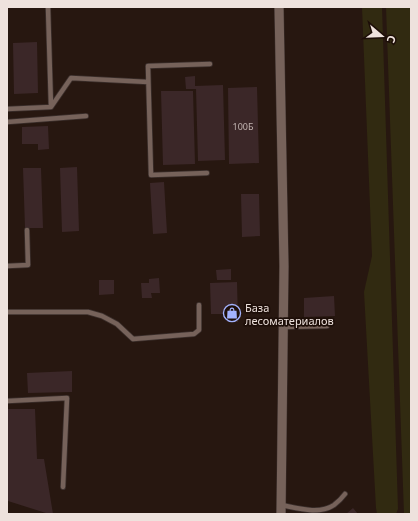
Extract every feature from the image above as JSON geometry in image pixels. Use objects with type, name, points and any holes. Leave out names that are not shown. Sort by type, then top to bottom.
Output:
[{"type":"street","points":[[279,7],[284,266],[281,510]]},
{"type":"lane","points":[[48,7],[51,107]]},
{"type":"lane","points":[[207,173],[150,175],[148,66],[210,64]]},
{"type":"lane","points":[[51,107],[71,78],[148,82]]},
{"type":"lane","points":[[7,109],[51,107]]},
{"type":"lane","points":[[7,122],[86,116]]},
{"type":"lane","points":[[7,266],[28,265],[27,230]]},
{"type":"lane","points":[[7,312],[88,312],[102,316],[117,324],[133,339],[194,334],[199,330],[198,305]]},
{"type":"lane","points":[[283,327],[327,326]]},
{"type":"lane","points":[[7,401],[67,398],[62,487]]},
{"type":"lane","points":[[281,510],[324,509],[333,506],[346,494]]},
{"type":"shaded area","points":[[362,7],[382,7],[398,509],[396,514],[377,514],[376,508],[364,292],[372,256]]},
{"type":"shaded area","points":[[386,7],[411,7],[411,514],[404,514]]},
{"type":"building","points":[[37,42],[38,93],[14,94],[13,43]]},
{"type":"building","points":[[195,76],[195,86],[223,85],[225,160],[198,161],[196,89],[186,89],[185,77]]},
{"type":"building","points":[[257,87],[259,163],[229,164],[228,88]]},
{"type":"building","points":[[161,91],[193,91],[195,164],[163,165]]},
{"type":"building","points":[[48,126],[49,149],[38,150],[38,144],[22,144],[22,127]]},
{"type":"building","points":[[77,167],[79,231],[62,232],[60,168]]},
{"type":"building","points":[[23,168],[41,168],[43,228],[25,228]]},
{"type":"building","points":[[164,182],[167,233],[153,234],[150,183]]},
{"type":"building","points":[[241,194],[259,194],[260,236],[242,237]]},
{"type":"building","points":[[231,269],[231,280],[217,280],[216,270]]},
{"type":"building","points":[[159,278],[160,293],[151,293],[152,298],[142,298],[141,283],[149,283],[149,279]]},
{"type":"building","points":[[99,280],[114,280],[114,294],[99,295]]},
{"type":"building","points":[[237,282],[238,322],[227,322],[226,314],[211,314],[210,283]]},
{"type":"building","points":[[334,296],[335,316],[304,317],[304,298]]},
{"type":"building","points":[[72,371],[72,392],[28,393],[27,373]]},
{"type":"building","points":[[7,409],[35,409],[37,459],[44,459],[53,514],[8,501]]},
{"type":"building","points":[[353,508],[358,514],[346,514]]},
{"type":"place","name":"База лесоматериалов","points":[[232,313]]}]
